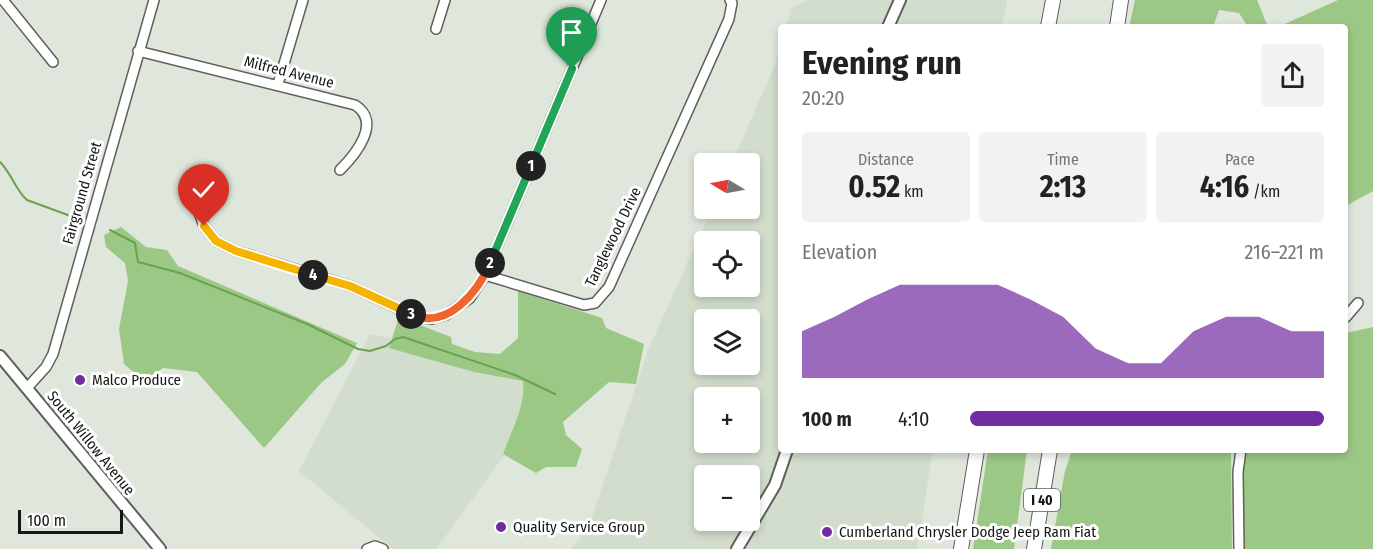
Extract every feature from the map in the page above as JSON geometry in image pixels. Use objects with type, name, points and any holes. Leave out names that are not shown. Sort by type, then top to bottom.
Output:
[{"type":"highway","points":[[1049,24],[1053,0]]},
{"type":"highway","points":[[1117,24],[1121,0]]},
{"type":"highway","points":[[961,549],[977,453]]},
{"type":"highway","name":"I 40","points":[[1034,549],[1050,453]]},
{"type":"main road","points":[[889,24],[900,0]]},
{"type":"main road","name":"South Willow Avenue","points":[[0,356],[160,549]]},
{"type":"main road","points":[[737,549],[764,506],[786,453]]},
{"type":"street","points":[[3,0],[53,62]]},
{"type":"street","name":"Fairground Street","points":[[27,388],[46,367],[53,354],[154,0]]},
{"type":"street","points":[[278,84],[303,0]]},
{"type":"street","points":[[436,29],[445,0]]},
{"type":"street","points":[[198,210],[204,226],[216,241],[236,251],[350,286],[417,317],[432,319],[446,315],[470,298],[485,275],[601,0]]},
{"type":"street","name":"Tanglewood Drive","points":[[485,275],[577,304],[595,303],[603,296],[729,19],[732,3],[730,0]]},
{"type":"street","name":"Milfred Avenue","points":[[138,51],[278,84],[355,105],[364,110],[367,118],[365,136],[354,156],[340,170]]},
{"type":"street","points":[[1348,315],[1358,303]]},
{"type":"street","points":[[1239,549],[1238,472],[1241,453]]},
{"type":"street","points":[[367,549],[375,546],[383,549]]},
{"type":"shaded area","points":[[809,0],[1007,0],[1003,24],[787,24],[791,8]]},
{"type":"shaded area","points":[[778,53],[778,453],[933,453],[917,549],[571,549],[588,529],[648,350],[694,249],[694,297],[760,297],[760,231],[702,231],[707,219],[760,219],[760,153],[736,153],[775,65]]},
{"type":"shaded area","points":[[370,334],[537,369],[530,420],[436,549],[393,549],[299,471]]},
{"type":"green space","points":[[1135,0],[1257,0],[1267,24],[1246,24],[1239,13],[1219,10],[1214,24],[1130,24]]},
{"type":"green space","points":[[1338,0],[1373,0],[1373,191],[1348,205],[1348,24],[1285,24]]},
{"type":"green space","points":[[121,227],[146,247],[167,250],[178,266],[357,343],[345,364],[322,382],[264,448],[197,372],[163,368],[144,381],[124,364],[119,329],[128,281],[125,263],[106,247],[104,235]]},
{"type":"green space","points":[[518,291],[602,318],[606,328],[644,344],[636,384],[609,382],[563,422],[566,435],[582,449],[576,467],[546,467],[536,473],[503,454],[520,409],[523,381],[474,372],[389,348],[399,317],[451,337],[452,344],[475,352],[500,354],[518,338]]},
{"type":"green space","points":[[1373,327],[1373,549],[1244,549],[1241,472],[1246,453],[1348,453],[1348,333]]},
{"type":"green space","points":[[988,453],[1027,453],[1014,549],[973,549]]},
{"type":"green space","points":[[1071,453],[1231,453],[1232,549],[1051,549],[1065,471]]},
{"type":"waterway","points":[[0,162],[27,200],[76,218]]},
{"type":"waterway","points":[[110,230],[135,243],[138,262],[180,273],[307,324],[358,349],[370,351],[403,337],[515,375],[555,394]]},
{"type":"place","name":"Malco Produce","points":[[80,380]]},
{"type":"place","name":"Quality Service Group","points":[[501,527]]},
{"type":"place","name":"Cumberland Chrysler Dodge Jeep Ram Fiat","points":[[827,532]]},
{"type":"route","points":[[204,226],[216,241],[236,251],[350,286],[417,317],[432,319],[446,315],[470,298],[485,275],[572,69]]}]
